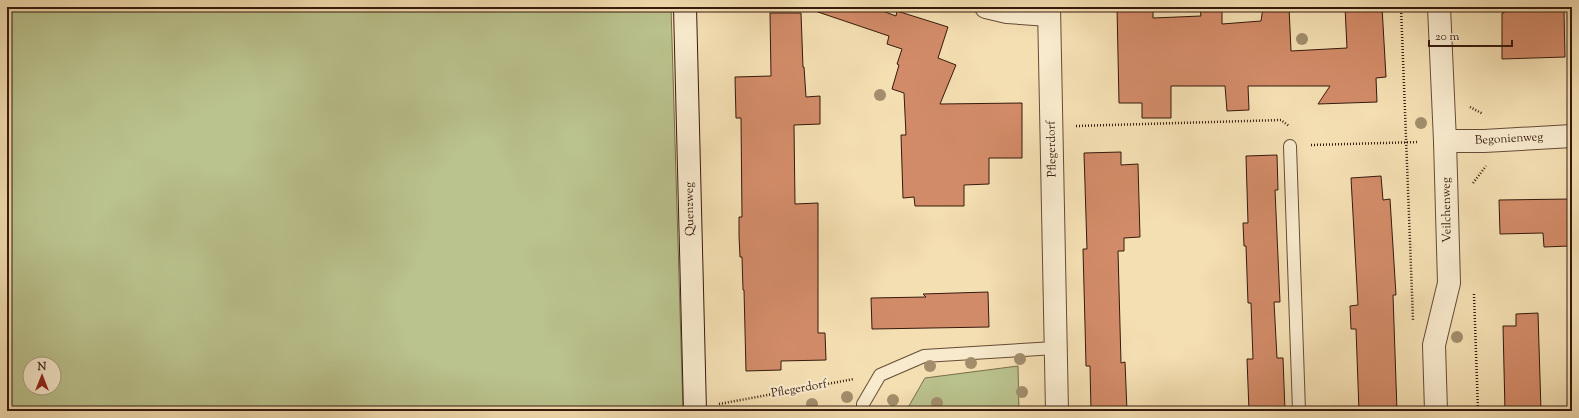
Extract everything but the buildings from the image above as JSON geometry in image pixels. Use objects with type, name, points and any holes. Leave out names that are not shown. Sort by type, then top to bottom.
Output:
[{"type":"street","name":"Quenzweg","points":[[685,7],[695,408]]},
{"type":"street","name":"Pflegerdorf","points":[[986,7],[1007,12],[1049,11],[1057,411]]},
{"type":"street","name":"Veilchenweg","points":[[1436,411],[1434,345],[1449,283],[1439,7]]},
{"type":"street","name":"Begonienweg","points":[[1445,141],[1484,141],[1572,136]]},
{"type":"lane","points":[[1290,146],[1299,411]]},
{"type":"lane","points":[[863,411],[863,404],[880,374],[924,356],[1055,348]]},
{"type":"path","points":[[1402,7],[1413,324]]},
{"type":"path","points":[[1467,101],[1471,108],[1483,114],[1485,167]]},
{"type":"path","points":[[1051,127],[1281,120],[1289,126],[1290,146],[1445,141]]},
{"type":"path","points":[[1472,190],[1473,182],[1485,167],[1490,164]]},
{"type":"path","points":[[1474,292],[1478,411]]},
{"type":"path","name":"Pflegerdorf","points":[[695,408],[880,374]]},
{"type":"green space","points":[[7,7],[671,7],[683,411],[7,411]]},
{"type":"green space","points":[[1018,366],[1019,411],[906,411],[925,378]]}]
